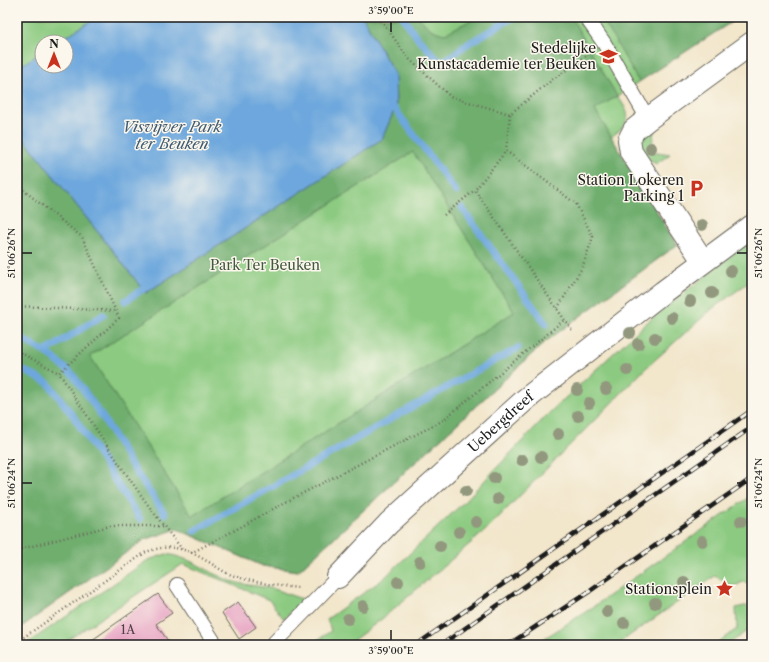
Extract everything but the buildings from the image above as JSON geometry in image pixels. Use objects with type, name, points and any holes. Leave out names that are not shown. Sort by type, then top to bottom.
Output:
[{"type":"street","points":[[703,261],[631,152],[628,140],[634,130],[648,119],[752,43]]},
{"type":"street","name":"Uebergdreef","points":[[338,577],[389,523],[526,399],[703,261],[752,226]]},
{"type":"lane","points":[[586,17],[604,43],[648,119]]},
{"type":"lane","name":"Uebergdreef","points":[[272,645],[338,577]]},
{"type":"lane","points":[[177,585],[216,645]]},
{"type":"path","points":[[379,17],[408,58],[451,97],[510,114]]},
{"type":"path","points":[[444,215],[475,190],[506,151],[510,114],[552,80],[604,43]]},
{"type":"path","points":[[506,151],[576,204],[593,237],[582,268],[557,309]]},
{"type":"path","points":[[17,185],[82,237],[119,318],[59,373]]},
{"type":"path","points":[[475,190],[587,351]]},
{"type":"path","points":[[17,306],[115,311]]},
{"type":"path","points":[[191,553],[442,421],[564,320]]},
{"type":"path","points":[[17,350],[59,373],[135,487],[182,549]]},
{"type":"path","points":[[17,550],[110,526],[164,526]]},
{"type":"green space","name":"Park Ter Beuken","points":[[17,17],[739,17],[617,96],[625,108],[628,118],[623,127],[611,137],[677,245],[545,342],[298,571],[263,566],[177,529],[144,540],[17,630]]},
{"type":"green space","points":[[363,17],[419,17],[430,28],[444,34],[477,17],[571,17],[617,96],[595,110],[677,245],[545,342],[298,571],[263,566],[177,529],[144,540],[17,630],[17,130],[146,293],[382,139],[396,106],[395,75]],"holes":[[[413,152],[514,312],[192,516],[90,356]]]},
{"type":"green space","points":[[599,17],[739,17],[639,82],[609,30]]},
{"type":"green space","points":[[655,126],[651,151],[670,154],[656,164],[644,153],[638,138]]},
{"type":"green space","points":[[752,239],[752,280],[713,308],[647,367],[486,530],[383,618],[347,645],[310,645],[331,631],[327,619],[383,579],[464,502],[547,415],[646,323]]},
{"type":"green space","points":[[752,495],[752,529],[750,531],[752,533],[752,583],[743,582],[733,587],[715,576],[616,645],[534,645],[587,611]]},
{"type":"green space","points":[[166,554],[182,558],[230,581],[278,590],[294,597],[304,599],[284,619],[269,600],[183,564],[60,645],[25,645],[148,560]]},
{"type":"green space","points":[[747,606],[752,611],[752,634],[747,631],[727,645],[714,645],[737,629],[736,608]]},
{"type":"water","name":"Visvijver Park ter Beuken","points":[[97,17],[363,17],[395,75],[396,106],[382,139],[146,293],[17,130],[17,68],[34,57],[34,74],[74,74],[74,34],[70,34]]},
{"type":"waterway","points":[[403,17],[416,36],[441,63],[469,43],[514,17]]},
{"type":"waterway","points":[[395,109],[456,192]]},
{"type":"waterway","points":[[462,208],[546,324]]},
{"type":"waterway","points":[[125,301],[143,289]]},
{"type":"waterway","points":[[45,352],[103,315]]},
{"type":"waterway","points":[[17,336],[50,355],[73,375],[103,418],[133,468],[165,514]]},
{"type":"waterway","points":[[194,531],[518,348]]},
{"type":"waterway","points":[[17,367],[48,383],[74,417],[140,519]]},
{"type":"railway","points":[[416,645],[752,410]]},
{"type":"railway","points":[[441,645],[752,427]]},
{"type":"railway","points":[[508,645],[590,591],[752,478]]},
{"type":"place","name":"Stedelijke Kunstacademie ter Beuken","points":[[609,56]]},
{"type":"place","name":"Station Lokeren Parking 1","points":[[697,188]]},
{"type":"place","name":"Stationsplein","points":[[725,589]]}]
